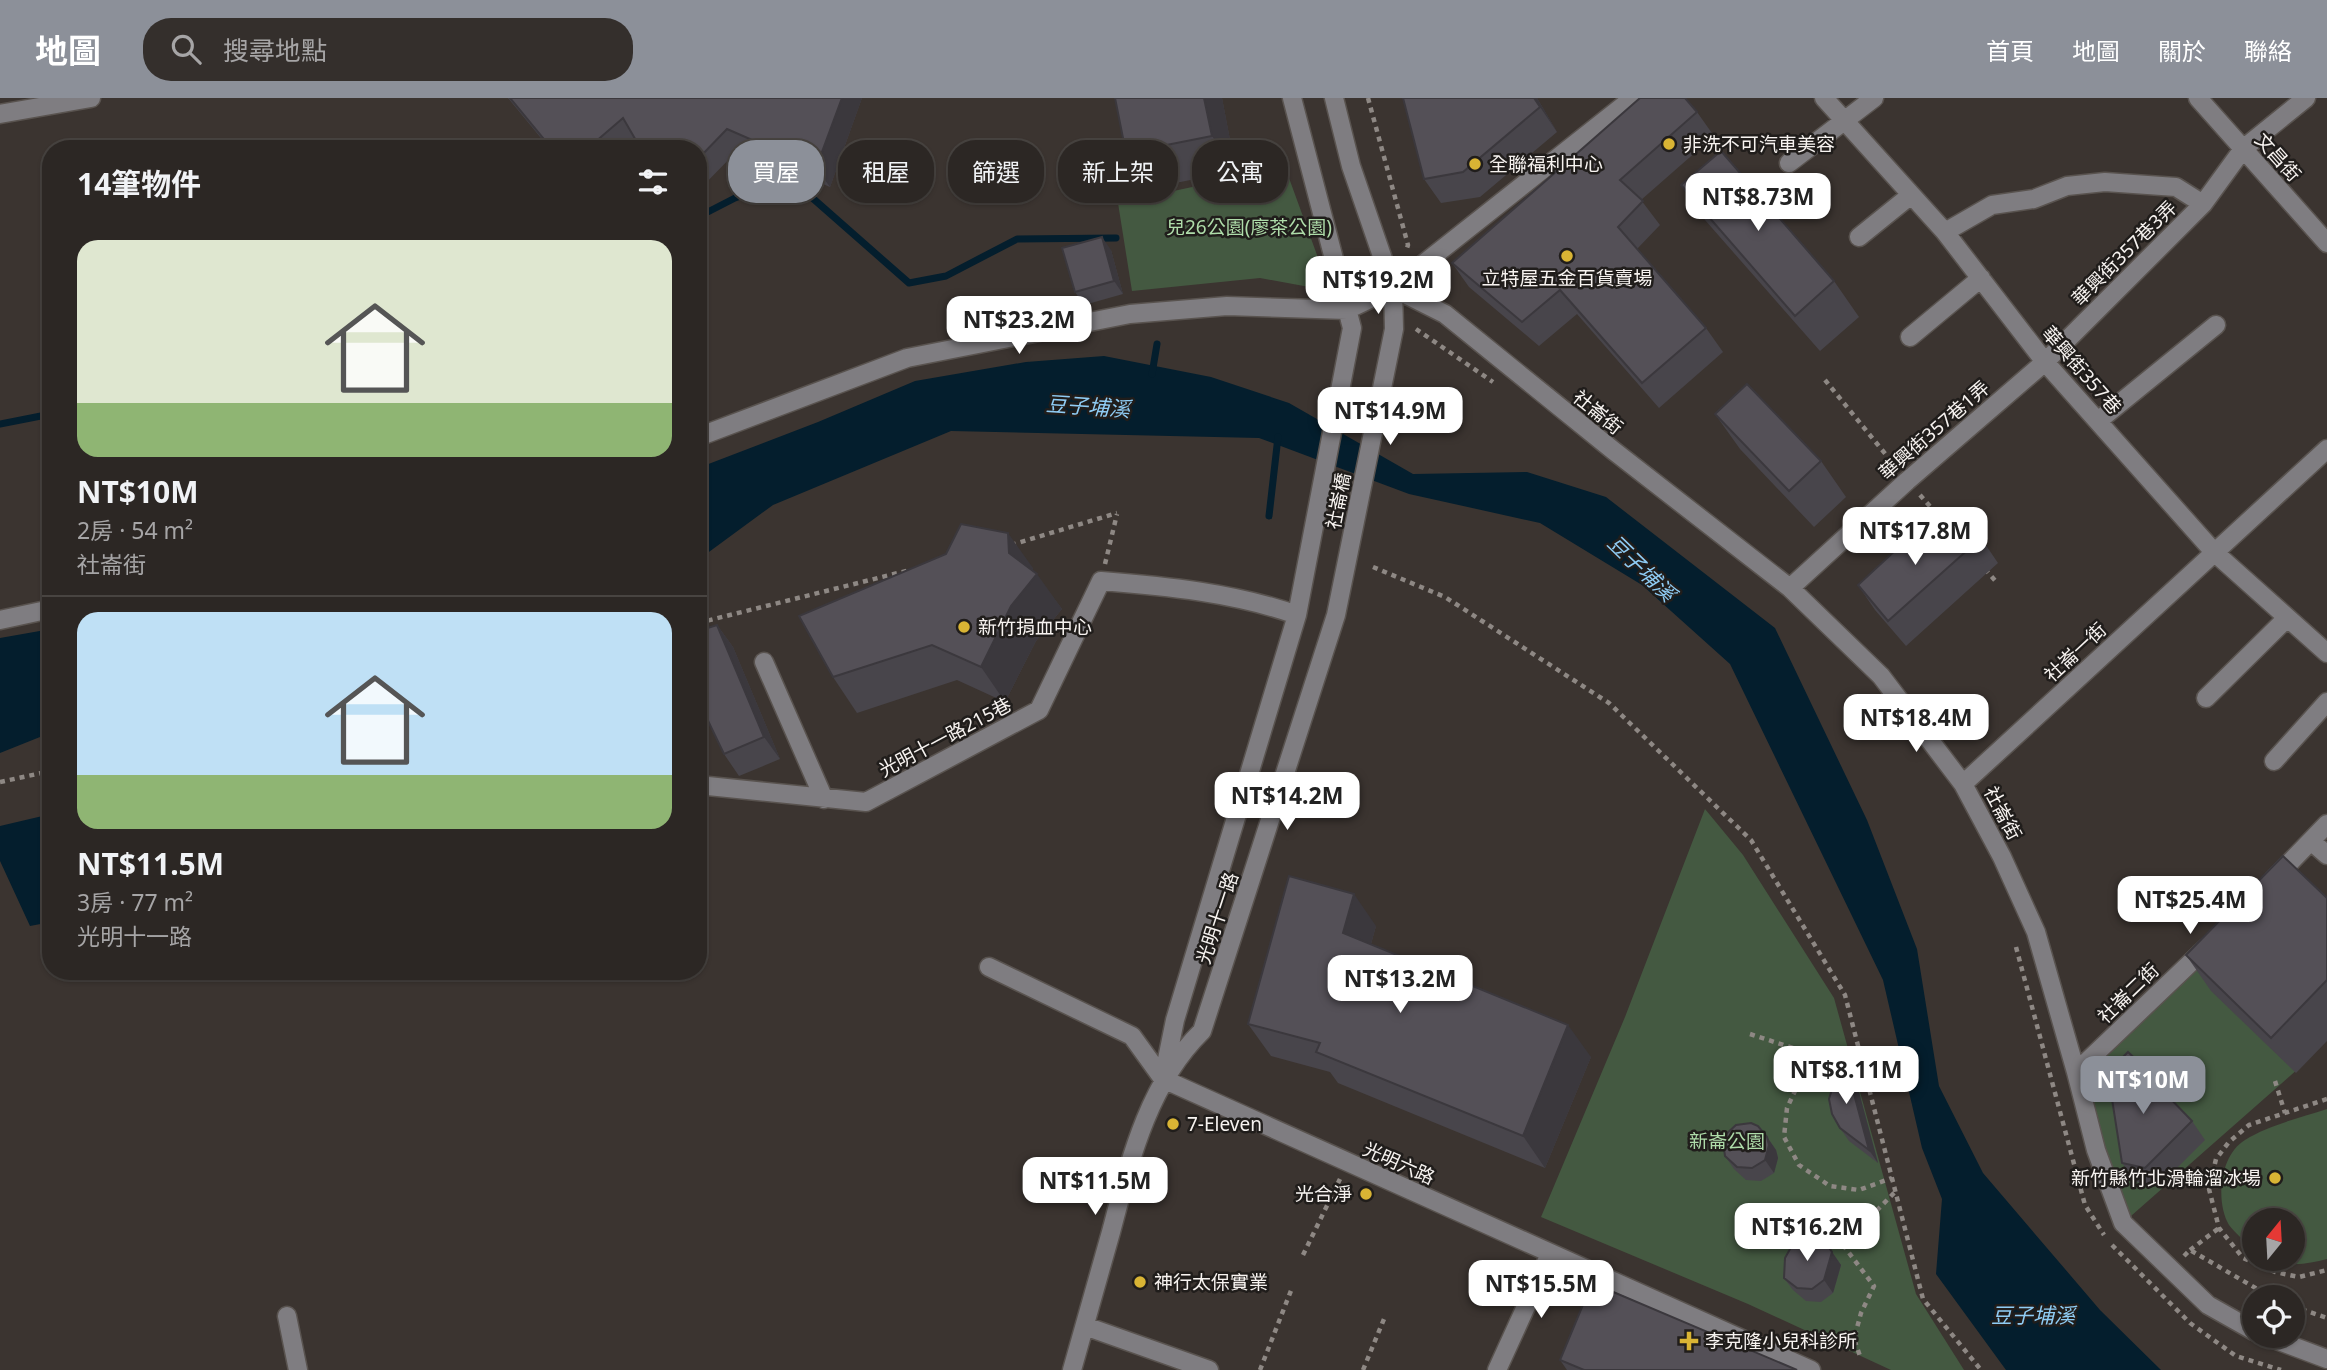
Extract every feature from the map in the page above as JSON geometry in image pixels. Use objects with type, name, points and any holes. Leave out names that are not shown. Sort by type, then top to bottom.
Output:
[{"type":"street","points":[[0,114],[91,98]]},
{"type":"street","points":[[1292,98],[1347,310]]},
{"type":"street","name":"社崙橋","points":[[1334,98],[1351,166],[1393,288],[1394,329],[1348,558]]},
{"type":"street","points":[[707,434],[907,358],[1130,314],[1227,306],[1347,310],[1393,288],[1633,98]]},
{"type":"street","name":"華興街357巷","points":[[1824,98],[1945,232],[2045,362],[2214,552],[2327,653]]},
{"type":"street","points":[[1789,163],[1874,98]]},
{"type":"street","name":"文昌街","points":[[2198,98],[2327,243]]},
{"type":"street","name":"華興街357巷3弄","points":[[2045,362],[2203,204],[2243,149],[2306,98]]},
{"type":"street","points":[[1945,232],[1992,205],[2034,199],[2067,186],[2105,181],[2176,187],[2203,204]]},
{"type":"street","points":[[1859,237],[1911,195]]},
{"type":"street","points":[[1910,337],[1980,278]]},
{"type":"street","name":"社崙街","points":[[1393,288],[1445,314],[1790,589],[1881,676],[1963,784],[2003,857],[2036,932],[2096,1150],[2123,1223],[2208,1305],[2242,1324]]},
{"type":"street","name":"社崙橋","points":[[1311,548],[1353,328],[1347,310]]},
{"type":"street","points":[[2098,421],[2216,325]]},
{"type":"street","name":"華興街357巷1弄","points":[[1790,589],[1908,481],[2045,362]]},
{"type":"street","name":"社崙一街","points":[[1963,784],[2327,449]]},
{"type":"street","name":"光明十一路","points":[[1072,1370],[1132,1153],[1163,1079],[1175,1020],[1297,615],[1311,548]]},
{"type":"street","name":"光明十一路","points":[[1163,1079],[1182,1051],[1202,1031],[1336,615],[1348,558]]},
{"type":"street","points":[[1101,581],[1160,586],[1273,607],[1297,615]]},
{"type":"street","name":"光明十一路215巷","points":[[707,786],[866,803],[1039,710],[1101,581]]},
{"type":"street","points":[[0,620],[42,611]]},
{"type":"street","points":[[2206,698],[2287,618]]},
{"type":"street","points":[[764,662],[824,799]]},
{"type":"street","points":[[2274,761],[2327,702]]},
{"type":"street","points":[[2257,897],[2327,824]]},
{"type":"street","points":[[2312,842],[2327,855]]},
{"type":"street","name":"社崙二街","points":[[2076,1072],[2220,933]]},
{"type":"street","name":"光明六路","points":[[989,967],[1132,1037],[1163,1079],[1811,1370]]},
{"type":"street","points":[[1497,1370],[1550,1254]]},
{"type":"street","points":[[288,1316],[299,1370]]},
{"type":"street","points":[[1085,1326],[1209,1370]]},
{"type":"street","points":[[2298,1348],[2327,1359]]},
{"type":"path","points":[[1368,98],[1408,245],[1393,288]]},
{"type":"path","points":[[1416,329],[1493,383]]},
{"type":"path","points":[[1000,548],[1117,513],[1101,581]]},
{"type":"path","points":[[1373,567],[1445,597],[1609,703],[1751,840],[1845,995],[1923,1298],[1981,1370]]},
{"type":"path","points":[[707,621],[910,570]]},
{"type":"path","points":[[0,782],[42,773]]},
{"type":"path","points":[[2016,945],[2084,1205],[2106,1238],[2190,1323],[2236,1356],[2281,1370]]},
{"type":"path","points":[[1750,1034],[1802,1051],[1848,1081]]},
{"type":"path","points":[[1802,1051],[1801,1078],[1787,1108],[1784,1137],[1800,1165],[1830,1186],[1859,1190],[1892,1178]]},
{"type":"path","points":[[1857,1079],[1866,1077]]},
{"type":"path","points":[[2275,1081],[2285,1113]]},
{"type":"path","points":[[2327,1099],[2249,1125],[2229,1142],[2216,1159],[2209,1189],[2219,1228],[2243,1258],[2275,1272],[2299,1277],[2327,1270]]},
{"type":"path","points":[[1303,1255],[1348,1163]]},
{"type":"path","points":[[1817,1244],[1843,1245],[1896,1191]]},
{"type":"path","points":[[2171,1268],[2219,1228]]},
{"type":"path","points":[[1778,1242],[1804,1243]]},
{"type":"path","points":[[1843,1245],[1874,1286],[1861,1314],[1854,1339],[1860,1356]]},
{"type":"path","points":[[2190,1250],[2250,1285]]},
{"type":"path","points":[[1260,1370],[1292,1288]]},
{"type":"path","points":[[2305,1310],[2327,1318]]},
{"type":"path","points":[[1363,1370],[1384,1319]]},
{"type":"green space","name":"兒26公園(廖茶公園)","points":[[1288,175],[1317,255],[1320,289],[1260,278],[1132,291],[1118,203],[1178,203],[1178,190],[1192,187],[1192,203],[1288,203]]},
{"type":"green space","name":"新崙公園","points":[[1705,809],[1743,855],[1834,998],[1916,1294],[1964,1370],[1891,1370],[1748,1304],[1541,1217],[1625,1017]]},
{"type":"green space","points":[[2193,961],[2299,1068],[2123,1223],[2076,1072]]},
{"type":"green space","name":"新竹縣竹北滑輪溜冰場","points":[[2327,1109],[2327,1259],[2305,1263],[2305,1208],[2242,1208],[2242,1239],[2229,1225],[2225,1215],[2222,1179],[2230,1156],[2245,1140],[2274,1126]]},
{"type":"water","name":"豆子埔溪","points":[[1104,356],[1211,377],[1289,403],[1413,474],[1527,472],[1606,497],[1775,628],[1867,820],[1917,949],[1939,1086],[1983,1173],[2100,1310],[2161,1370],[2006,1370],[1936,1274],[1942,1199],[1922,1148],[1883,980],[1730,664],[1642,585],[1540,523],[1409,494],[1259,438],[951,431],[773,505],[707,553],[707,465],[915,381],[1026,362]]},
{"type":"water","points":[[42,631],[42,737],[0,753],[0,638]]},
{"type":"water","points":[[42,816],[42,924],[30,926],[0,861],[0,826]]},
{"type":"building","points":[[510,98],[842,98],[824,146],[824,140],[752,140],[727,129],[707,150],[707,140],[636,140],[623,118],[597,140],[545,140]]},
{"type":"building","points":[[1115,98],[1204,98],[1212,136],[1178,143],[1178,140],[1123,140]]},
{"type":"building","name":"全聯福利中心","points":[[1403,98],[1534,98],[1540,107],[1463,172],[1424,179]]},
{"type":"building","points":[[1640,98],[1685,98],[1697,112],[1620,180],[1643,201],[1618,227],[1706,328],[1642,383],[1560,290],[1522,322],[1452,263]]},
{"type":"building","points":[[1721,151],[1834,281],[1795,316],[1681,185]]},
{"type":"building","points":[[1102,237],[1114,281],[1075,292],[1062,248]]},
{"type":"building","points":[[1747,384],[1821,461],[1789,491],[1715,414]]},
{"type":"building","points":[[1925,523],[1943,537],[1964,523],[1981,538],[1888,621],[1858,585]]},
{"type":"building","points":[[961,524],[1008,533],[1009,553],[1037,574],[1011,606],[981,667],[932,645],[833,677],[799,616],[946,554]]},
{"type":"building","points":[[717,625],[764,737],[724,754],[707,719],[707,628]]},
{"type":"building","points":[[2283,856],[2327,898],[2327,980],[2271,1038],[2186,955]]},
{"type":"building","points":[[1289,876],[1354,894],[1343,933],[1568,1025],[1523,1136],[1316,1052],[1320,1043],[1248,1024]]},
{"type":"building","points":[[2128,1052],[2143,1066],[2141,1068],[2133,1060],[2119,1072],[2114,1066]]},
{"type":"building","points":[[1843,1053],[1869,1150],[1840,1128],[1832,1114],[1829,1099]]},
{"type":"building","points":[[2133,1060],[2192,1121],[2145,1168],[2122,1163],[2109,1080]]},
{"type":"building","points":[[1751,1123],[1758,1126],[1767,1137],[1769,1145],[1765,1160],[1752,1168],[1737,1167],[1725,1156],[1725,1135],[1736,1125]]},
{"type":"building","points":[[1809,1235],[1825,1242],[1832,1252],[1824,1280],[1812,1289],[1797,1288],[1784,1278],[1785,1258],[1794,1242]]},
{"type":"building","points":[[1592,1283],[1797,1370],[1584,1370],[1560,1360]]},
{"type":"waterway","points":[[707,212],[775,183],[809,195],[909,283],[946,276],[1017,239],[1116,238]]},
{"type":"waterway","points":[[1152,374],[1157,344]]},
{"type":"waterway","points":[[0,424],[42,416]]},
{"type":"waterway","points":[[1269,516],[1278,437]]},
{"type":"place","name":"非洗不可汽車美容","points":[[1669,144]]},
{"type":"place","name":"全聯福利中心","points":[[1475,164]]},
{"type":"place","name":"立特屋五金百貨賣場","points":[[1567,256]]},
{"type":"place","name":"新竹捐血中心","points":[[964,627]]},
{"type":"place","name":"7-Eleven","points":[[1173,1124]]},
{"type":"place","name":"新竹縣竹北滑輪溜冰場","points":[[2275,1178]]},
{"type":"place","name":"光合淨","points":[[1366,1194]]},
{"type":"place","name":"神行太保實業","points":[[1140,1282]]},
{"type":"place","name":"李克隆小兒科診所","points":[[1689,1341]]}]
